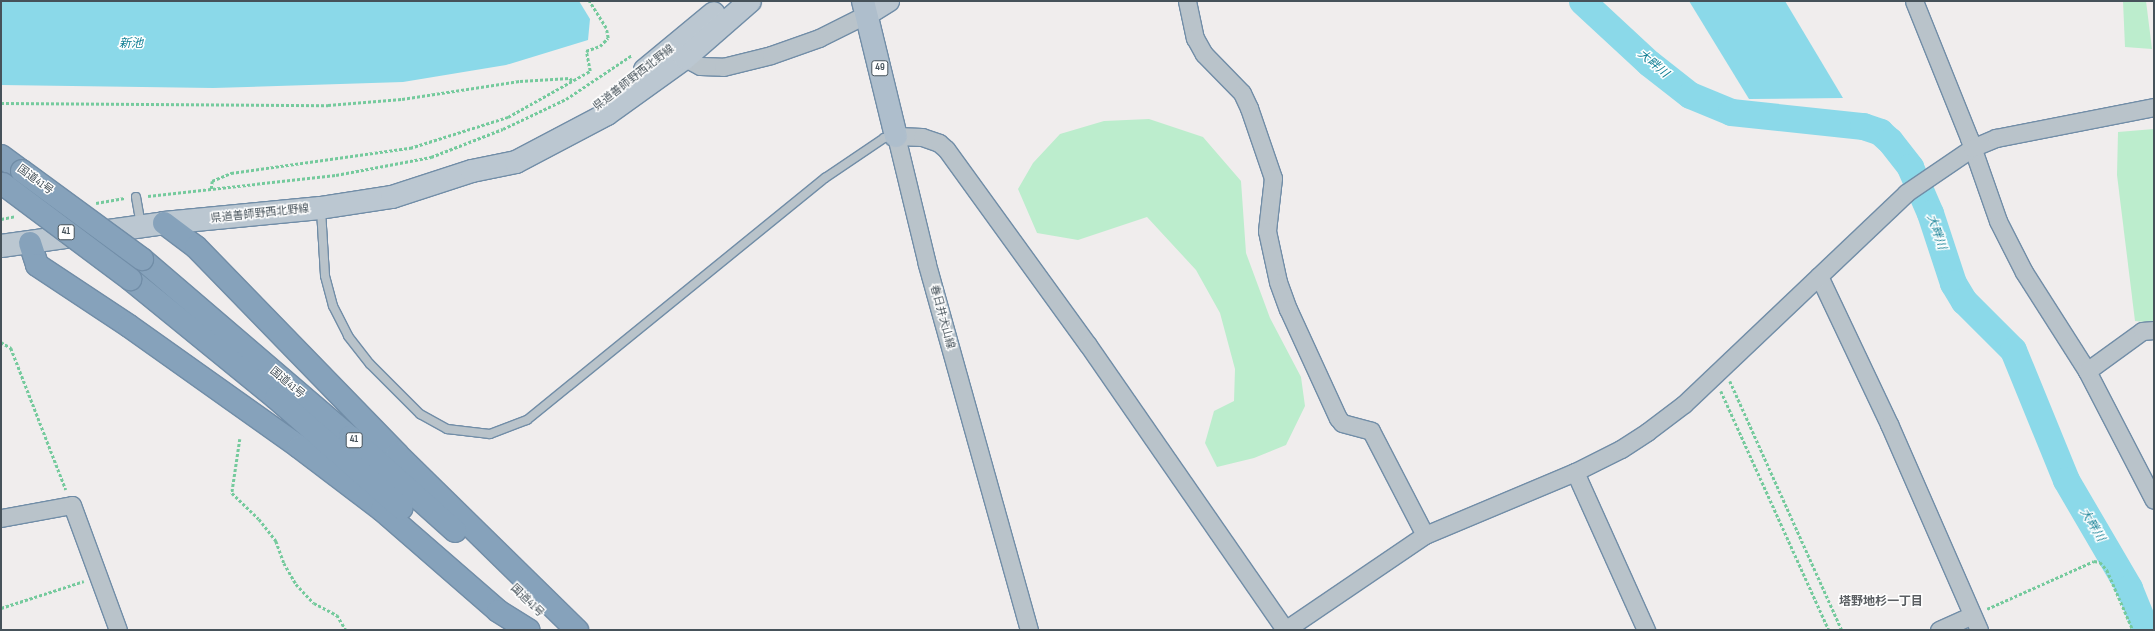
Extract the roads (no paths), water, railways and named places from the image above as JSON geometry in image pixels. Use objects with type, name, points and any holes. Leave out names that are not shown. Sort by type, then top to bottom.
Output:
[{"type":"highway","name":"国道41号","points":[[1,156],[142,259],[350,436],[457,532],[557,630]]},
{"type":"highway","name":"国道41号","points":[[2,184],[130,280],[276,398],[393,501],[529,630]]},
{"type":"highway","points":[[164,223],[196,247],[397,454],[577,630]]},
{"type":"highway","points":[[30,242],[37,265],[129,326],[299,447],[382,510],[498,610],[529,630]]},
{"type":"main road","name":"県道善師野西北野線","points":[[516,162],[621,90],[728,1]]},
{"type":"main road","name":"県道善師野西北野線","points":[[1,246],[164,223],[320,208],[392,197],[472,171],[516,162],[607,114],[685,58],[750,1]]},
{"type":"main road","name":"県道善師野西北野線","points":[[865,7],[888,1]]},
{"type":"main road","name":"春日井犬山線","points":[[865,7],[896,136]]},
{"type":"street","points":[[1187,1],[1195,38],[1204,54],[1242,93],[1273,178],[1267,231],[1278,282],[1288,309],[1338,418],[1342,423],[1371,431],[1425,535]]},
{"type":"street","points":[[1914,1],[1972,148],[1998,221],[2024,272],[2087,371],[2154,500]]},
{"type":"street","name":"県道善師野西北野線","points":[[685,58],[700,66],[730,65],[771,55],[819,38],[865,7]]},
{"type":"street","points":[[896,136],[922,137],[939,144],[946,149],[1088,344],[1285,630],[1425,535],[1575,472],[1621,449],[1647,432],[1718,371],[1906,193],[1972,148],[1996,138],[2154,107]]},
{"type":"street","name":"春日井犬山線","points":[[896,136],[927,264],[1029,630]]},
{"type":"street","points":[[1819,276],[1889,424],[1976,623],[1939,630]]},
{"type":"street","points":[[2087,371],[2142,330],[2154,330]]},
{"type":"street","points":[[1575,472],[1646,630]]},
{"type":"street","points":[[1,518],[72,505],[118,630]]},
{"type":"lane","points":[[320,208],[325,276],[333,306],[348,336],[370,364],[420,414],[447,429],[490,434],[527,420],[825,178],[884,138],[896,136]]},
{"type":"lane","points":[[136,197],[141,226]]},
{"type":"water","name":"新池","points":[[1,1],[579,1],[590,19],[588,40],[506,65],[403,82],[213,88],[1,85]]},
{"type":"water","points":[[1689,1],[1785,1],[1843,98],[1749,99]]},
{"type":"waterway","name":"大畔川","points":[[1582,1],[1649,63],[1690,95],[1731,112],[1863,126],[1880,132],[1890,141],[1910,167],[1930,213],[1953,283],[1964,301],[2013,350],[2066,480],[2129,588],[2146,630]]},
{"type":"district","name":"塔野地杉一丁目","points":[[1881,602]]}]
